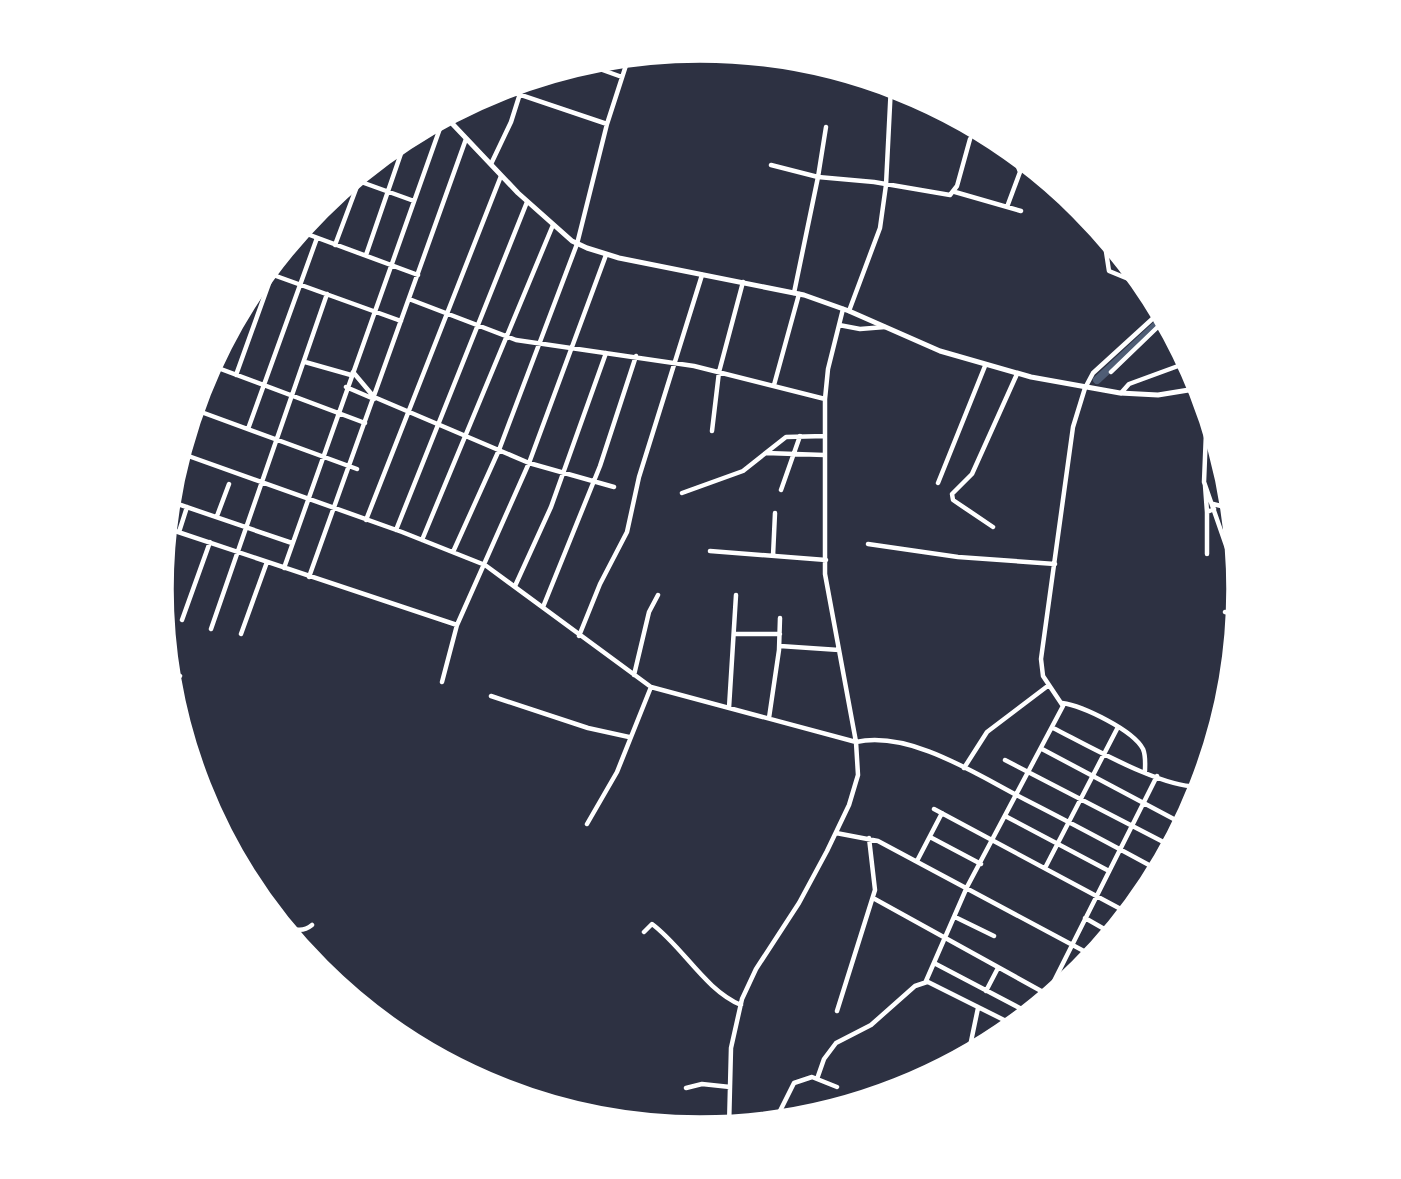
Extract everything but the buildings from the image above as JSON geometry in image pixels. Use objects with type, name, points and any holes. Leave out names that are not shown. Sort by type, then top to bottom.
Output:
[{"type":"street","points":[[453,552],[499,450],[577,244],[607,124],[625,67]]},
{"type":"street","points":[[603,70],[622,77]]},
{"type":"street","points":[[491,164],[520,95],[607,124]]},
{"type":"street","points":[[729,1117],[731,1048],[741,1005],[756,969],[799,903],[836,833],[855,788],[859,758],[827,586],[825,398],[839,325],[877,242],[886,185],[890,96]]},
{"type":"street","points":[[452,124],[501,176],[553,225],[577,244],[606,255],[796,293],[846,310],[940,351],[1017,374],[1121,393],[1158,395],[1190,390]]},
{"type":"street","points":[[774,385],[796,293],[826,127]]},
{"type":"street","points":[[284,568],[346,387],[440,130]]},
{"type":"street","points":[[309,577],[351,467],[466,139]]},
{"type":"street","points":[[955,192],[970,139]]},
{"type":"street","points":[[366,255],[401,155]]},
{"type":"street","points":[[771,165],[818,177],[940,195],[955,192],[1021,211]]},
{"type":"street","points":[[1007,207],[1019,174],[1018,167]]},
{"type":"street","points":[[366,520],[501,176]]},
{"type":"street","points":[[364,183],[414,201]]},
{"type":"street","points":[[335,245],[352,192]]},
{"type":"street","points":[[396,530],[527,202]]},
{"type":"street","points":[[422,540],[553,225]]},
{"type":"street","points":[[309,235],[418,275]]},
{"type":"street","points":[[248,429],[317,238]]},
{"type":"street","points":[[1106,251],[1109,271],[1127,278]]},
{"type":"street","points":[[442,682],[457,625],[529,463],[606,255]]},
{"type":"street","points":[[579,636],[600,584],[627,532],[639,477],[702,274]]},
{"type":"street","points":[[275,276],[401,321]]},
{"type":"street","points":[[712,431],[719,372],[743,281]]},
{"type":"street","points":[[236,375],[268,286]]},
{"type":"street","points":[[211,629],[244,526],[327,295]]},
{"type":"street","points":[[409,299],[508,338],[573,350],[674,363],[825,398]]},
{"type":"street","points":[[1145,771],[1143,749],[1118,727],[1081,708],[1062,703],[1042,676],[1041,659],[1073,427],[1085,388],[1093,373],[1154,318]]},
{"type":"street","points":[[839,325],[860,329],[886,327]]},
{"type":"street","points":[[1111,372],[1159,326]]},
{"type":"street","points":[[515,586],[562,474],[606,354]]},
{"type":"street","points":[[542,607],[594,482],[636,356]]},
{"type":"street","points":[[305,362],[352,373],[374,398]]},
{"type":"street","points":[[938,483],[985,366]]},
{"type":"street","points":[[1121,393],[1129,384],[1179,366]]},
{"type":"street","points":[[221,369],[365,423]]},
{"type":"street","points":[[993,527],[953,500],[952,494],[972,474],[1017,374]]},
{"type":"street","points":[[346,387],[408,410],[529,463],[614,487]]},
{"type":"street","points":[[203,413],[357,469]]},
{"type":"street","points":[[682,493],[743,471],[778,441],[800,436],[825,436]]},
{"type":"street","points":[[780,489],[800,436]]},
{"type":"street","points":[[1207,439],[1207,554]]},
{"type":"street","points":[[765,453],[824,455]]},
{"type":"street","points":[[189,456],[396,530],[485,565],[651,687],[856,742],[870,739],[908,745],[964,768],[1151,865]]},
{"type":"street","points":[[217,516],[229,484]]},
{"type":"street","points":[[1205,485],[1227,549]]},
{"type":"street","points":[[179,504],[292,543]]},
{"type":"street","points":[[1213,506],[1222,507]]},
{"type":"street","points":[[1207,512],[1213,506]]},
{"type":"street","points":[[179,532],[187,507]]},
{"type":"street","points":[[773,556],[775,513]]},
{"type":"street","points":[[176,531],[457,625]]},
{"type":"street","points":[[182,620],[209,542]]},
{"type":"street","points":[[868,544],[958,557],[1055,564]]},
{"type":"street","points":[[710,551],[826,560]]},
{"type":"street","points":[[241,634],[267,562]]},
{"type":"street","points":[[634,675],[649,612],[658,595]]},
{"type":"street","points":[[729,708],[736,595]]},
{"type":"street","points":[[769,718],[780,646],[780,618]]},
{"type":"street","points":[[734,634],[780,634]]},
{"type":"street","points":[[780,646],[838,650]]},
{"type":"street","points":[[964,768],[987,732],[1049,685]]},
{"type":"street","points":[[587,824],[617,772],[651,687]]},
{"type":"street","points":[[491,696],[588,728],[629,737]]},
{"type":"street","points":[[927,982],[967,887],[1030,773],[1053,728],[1062,703]]},
{"type":"street","points":[[1045,868],[1118,727]]},
{"type":"street","points":[[1053,728],[1104,754],[1182,787],[1191,787]]},
{"type":"street","points":[[1042,749],[1175,820]]},
{"type":"street","points":[[1005,761],[1164,842]]},
{"type":"street","points":[[1055,981],[1071,942],[1157,776]]},
{"type":"street","points":[[934,809],[1121,909]]},
{"type":"street","points":[[917,861],[942,813]]},
{"type":"street","points":[[1007,817],[1108,871]]},
{"type":"street","points":[[836,833],[869,838],[1085,951]]},
{"type":"street","points":[[930,837],[981,864]]},
{"type":"street","points":[[837,1011],[873,898],[875,880],[869,838]]},
{"type":"street","points":[[873,898],[1042,992]]},
{"type":"street","points":[[955,917],[994,936]]},
{"type":"street","points":[[1085,918],[1105,929]]},
{"type":"street","points":[[644,932],[652,924],[673,940],[715,988],[741,1005]]},
{"type":"street","points":[[297,930],[303,931],[312,925]]},
{"type":"street","points":[[934,963],[1022,1009]]},
{"type":"street","points":[[986,991],[998,968]]},
{"type":"street","points":[[817,1079],[824,1059],[836,1043],[871,1025],[915,986],[927,982],[1005,1021]]},
{"type":"street","points":[[971,1044],[978,1008]]},
{"type":"street","points":[[779,1112],[792,1084],[808,1077],[837,1087]]},
{"type":"street","points":[[686,1088],[702,1084],[730,1087]]},
{"type":"waterway","points":[[1097,380],[1157,324]]}]
